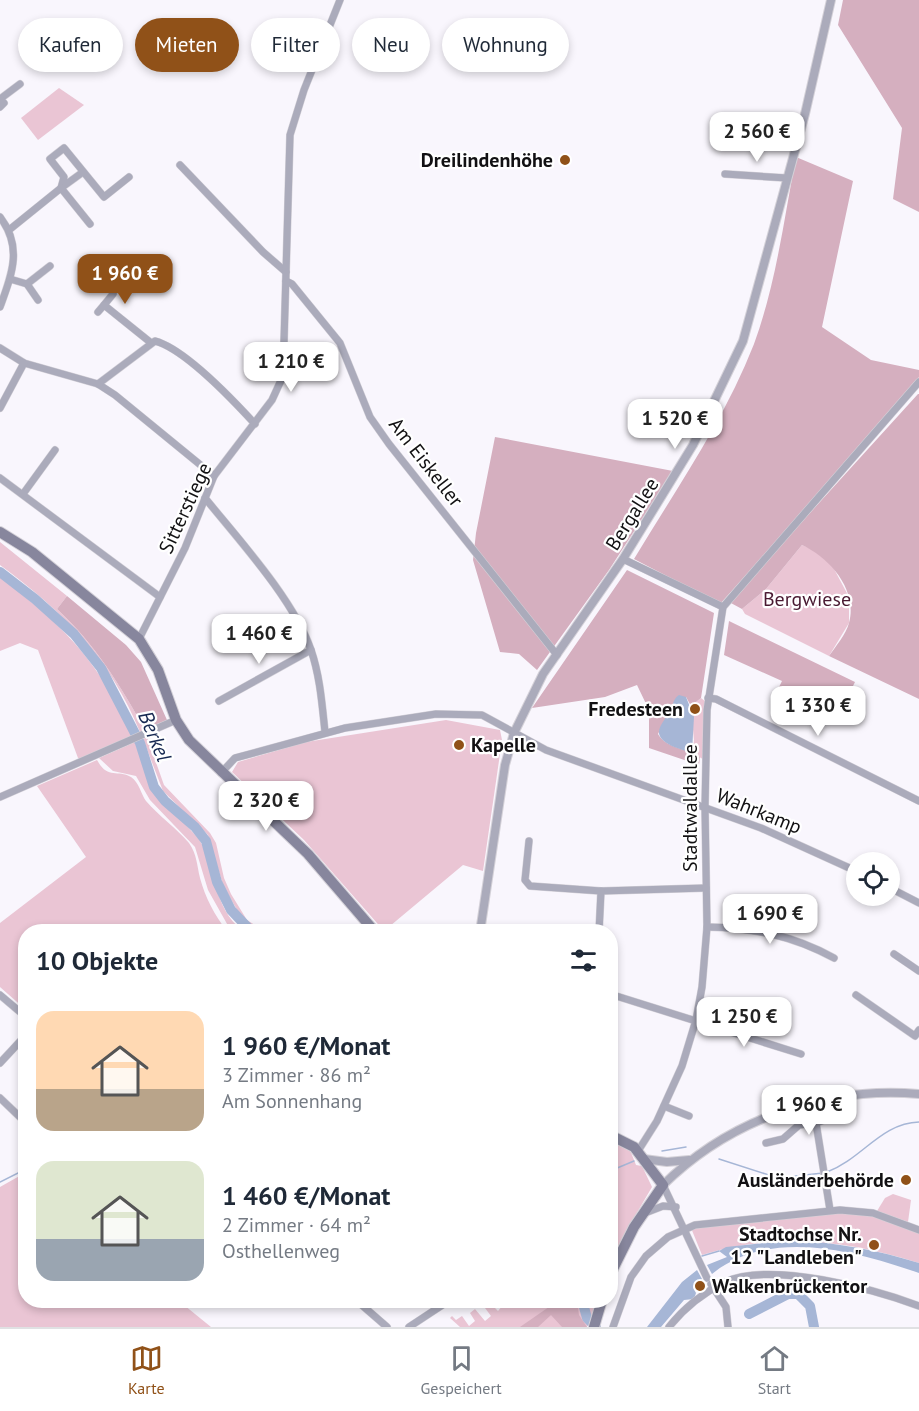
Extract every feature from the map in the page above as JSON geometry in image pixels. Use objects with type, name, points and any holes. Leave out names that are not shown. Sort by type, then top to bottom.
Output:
[{"type":"main road","points":[[0,532],[32,552],[139,639],[161,676],[176,720],[189,740],[221,773],[284,830],[368,924]]},
{"type":"main road","points":[[618,1138],[627,1142],[641,1155],[663,1185],[625,1243],[618,1258]]},
{"type":"main road","points":[[595,1324],[600,1308]]},
{"type":"street","name":"Sitterstiege","points":[[139,639],[185,548],[214,476],[273,400],[283,376],[288,149],[293,121],[340,0]]},
{"type":"street","name":"Bergallee","points":[[481,924],[505,765],[514,733],[534,690],[623,559],[709,417],[743,341],[806,114],[831,0]]},
{"type":"street","points":[[0,107],[4,103],[0,99],[20,84]]},
{"type":"street","points":[[61,189],[64,177],[50,159],[64,148],[104,197],[129,177]]},
{"type":"street","points":[[180,165],[262,252],[286,272]]},
{"type":"street","points":[[9,230],[83,172]]},
{"type":"street","points":[[725,174],[787,178]]},
{"type":"street","points":[[61,189],[90,224]]},
{"type":"street","points":[[0,217],[9,230],[15,254],[10,279],[0,307]]},
{"type":"street","points":[[27,284],[50,266]]},
{"type":"street","points":[[10,279],[27,284],[38,300]]},
{"type":"street","name":"Am Eiskeller","points":[[286,281],[292,284],[340,343],[366,408],[390,444],[557,655]]},
{"type":"street","points":[[98,312],[113,294]]},
{"type":"street","points":[[104,305],[150,342],[168,346],[231,397],[255,424]]},
{"type":"street","points":[[98,384],[150,342]]},
{"type":"street","points":[[0,348],[24,363],[98,384],[115,395],[214,476]]},
{"type":"street","points":[[0,408],[24,363]]},
{"type":"street","points":[[623,559],[723,608],[919,382]]},
{"type":"street","points":[[23,494],[55,450]]},
{"type":"street","points":[[0,478],[160,597]]},
{"type":"street","points":[[205,498],[266,576],[296,619],[317,670],[325,732]]},
{"type":"street","name":"Stadtwaldallee","points":[[641,1155],[682,1066],[696,1020],[706,960],[705,807],[708,698],[723,608]]},
{"type":"street","points":[[219,701],[311,651]]},
{"type":"street","points":[[708,698],[716,699],[919,801]]},
{"type":"street","name":"Wahrkamp","points":[[221,773],[236,758],[325,732],[378,722],[458,714],[482,715],[503,724],[514,733],[546,750],[780,836],[846,866]]},
{"type":"street","points":[[0,798],[176,720]]},
{"type":"street","points":[[529,842],[525,872],[526,884],[534,887],[601,891],[706,888]]},
{"type":"street","points":[[599,924],[601,891]]},
{"type":"street","points":[[900,893],[919,903]]},
{"type":"street","points":[[707,927],[779,934],[813,946],[834,958]]},
{"type":"street","points":[[894,954],[919,971]]},
{"type":"street","points":[[0,995],[18,1010]]},
{"type":"street","points":[[856,995],[915,1036],[919,1030]]},
{"type":"street","points":[[618,996],[801,1054]]},
{"type":"street","points":[[0,1063],[18,1044]]},
{"type":"street","points":[[728,1323],[726,1307],[701,1266],[676,1207],[663,1185],[690,1160],[745,1127],[800,1106],[865,1094],[919,1094]]},
{"type":"street","points":[[0,1098],[18,1115]]},
{"type":"street","points":[[664,1106],[689,1116]]},
{"type":"street","points":[[765,1143],[783,1138],[799,1125],[816,1123],[850,1110]]},
{"type":"street","points":[[817,1112],[816,1123],[830,1210]]},
{"type":"street","points":[[641,1155],[667,1162],[690,1160]]},
{"type":"street","points":[[643,1214],[663,1206],[676,1207]]},
{"type":"street","points":[[613,1327],[622,1298],[638,1266],[659,1243],[685,1228],[830,1210],[863,1211],[919,1230]]},
{"type":"street","points":[[669,1327],[681,1312],[711,1284],[740,1278],[783,1276],[866,1287],[919,1306]]},
{"type":"street","points":[[365,1308],[387,1327]]},
{"type":"street","points":[[409,1327],[438,1308]]},
{"type":"green space","points":[[59,88],[84,105],[38,140],[21,118]]},
{"type":"green space","points":[[0,542],[67,596],[57,609],[71,622],[106,666],[145,730],[140,732],[115,682],[82,638],[44,600],[0,565]]},
{"type":"green space","name":"Bergwiese","points":[[802,545],[820,553],[833,567],[849,597],[849,623],[829,656],[745,614],[742,609],[766,589]]},
{"type":"green space","points":[[0,577],[43,612],[78,647],[107,686],[133,736],[81,759],[78,758],[38,650],[20,643],[0,651]]},
{"type":"green space","points":[[701,698],[706,702],[704,760],[692,752],[694,741],[691,706]]},
{"type":"green space","points":[[446,720],[500,730],[502,740],[483,871],[463,865],[392,924],[378,924],[304,840],[232,772],[238,762],[306,742]]},
{"type":"green space","points":[[147,737],[164,785],[210,833],[216,843],[224,878],[231,894],[247,920],[253,924],[250,924],[237,910],[223,885],[208,835],[163,791],[143,739]]},
{"type":"green space","points":[[135,742],[150,787],[199,839],[220,899],[236,924],[227,924],[208,890],[195,847],[150,800],[136,776],[113,771],[99,758]]},
{"type":"green space","points":[[97,760],[105,770],[134,779],[146,801],[192,847],[208,899],[222,924],[18,924],[18,1003],[0,987],[0,923],[86,857],[37,786]]},
{"type":"green space","points":[[618,1143],[630,1150],[636,1165],[642,1166],[652,1187],[618,1247]]},
{"type":"green space","points":[[18,1177],[18,1308],[188,1308],[211,1327],[0,1327],[0,1187]]},
{"type":"green space","points":[[893,1194],[911,1200],[908,1222],[877,1211],[885,1198]]},
{"type":"green space","points":[[837,1212],[868,1214],[919,1230],[919,1263],[838,1244],[784,1241],[757,1243],[702,1255],[691,1228]]},
{"type":"green space","points":[[485,1308],[495,1308],[498,1311],[500,1308],[594,1308],[587,1327],[460,1327],[450,1318],[452,1316],[456,1320],[462,1316],[469,1326],[475,1321],[470,1313],[475,1309],[485,1321],[491,1316]]},
{"type":"shaded area","points":[[843,0],[919,0],[919,212],[893,199],[902,128],[838,25]]},
{"type":"shaded area","points":[[796,157],[853,181],[822,327],[871,360],[919,370],[919,377],[904,400],[720,604],[634,559],[714,427],[754,344],[774,275]]},
{"type":"shaded area","points":[[918,394],[919,699],[829,656],[848,627],[851,611],[849,599],[845,587],[832,567],[802,545],[766,589],[742,609],[729,602]]},
{"type":"shaded area","points":[[495,437],[673,471],[609,570],[537,670],[519,654],[500,652],[473,560],[476,533]]},
{"type":"shaded area","points":[[627,570],[714,613],[701,698],[691,706],[686,697],[672,706],[658,734],[667,743],[700,757],[699,765],[649,748],[649,710],[637,685],[605,697],[532,708]]},
{"type":"shaded area","points":[[67,596],[126,645],[141,662],[167,720],[145,730],[106,666],[71,622],[57,609]]},
{"type":"shaded area","points":[[729,621],[855,682],[838,716],[779,687],[782,681],[724,655]]},
{"type":"shaded area","points":[[547,1308],[578,1308],[579,1315],[587,1327],[562,1327],[551,1315],[538,1327],[520,1327]]},
{"type":"water","points":[[679,695],[686,697],[694,717],[692,752],[671,746],[659,735],[674,700]]},
{"type":"water","points":[[794,1240],[888,1254],[919,1263],[919,1273],[868,1257],[814,1248],[786,1247],[760,1251],[735,1260],[712,1274],[707,1265],[727,1257],[719,1251],[726,1247]]},
{"type":"water","points":[[697,1270],[702,1279],[693,1287],[696,1293],[694,1299],[684,1300],[661,1327],[647,1327],[682,1282]]},
{"type":"waterway","name":"Berkel","points":[[0,572],[74,634],[101,668],[140,743],[154,787],[206,841],[217,882],[231,910],[244,924]]},
{"type":"waterway","points":[[827,1172],[851,1159],[894,1128],[919,1122]]},
{"type":"waterway","points":[[662,1151],[686,1147]]},
{"type":"waterway","points":[[719,1159],[778,1178],[823,1173]]},
{"type":"waterway","points":[[618,1168],[634,1161]]},
{"type":"waterway","points":[[0,1182],[18,1173]]},
{"type":"waterway","points":[[702,1256],[719,1251]]},
{"type":"waterway","name":"Berkel","points":[[749,1314],[788,1294],[798,1294],[810,1306],[814,1327]]},
{"type":"waterway","name":"Berkel","points":[[584,1308],[587,1318],[596,1327]]},
{"type":"place","name":"Dreilindenhöhe","points":[[565,160]]},
{"type":"place","name":"Fredesteen","points":[[695,709]]},
{"type":"place","name":"Kapelle","points":[[459,745]]},
{"type":"place","name":"Ausländerbehörde","points":[[906,1180]]},
{"type":"place","name":"Stadtochse Nr. 12 \"Landleben\"","points":[[874,1245]]},
{"type":"place","name":"Walkenbrückentor","points":[[700,1286]]}]
